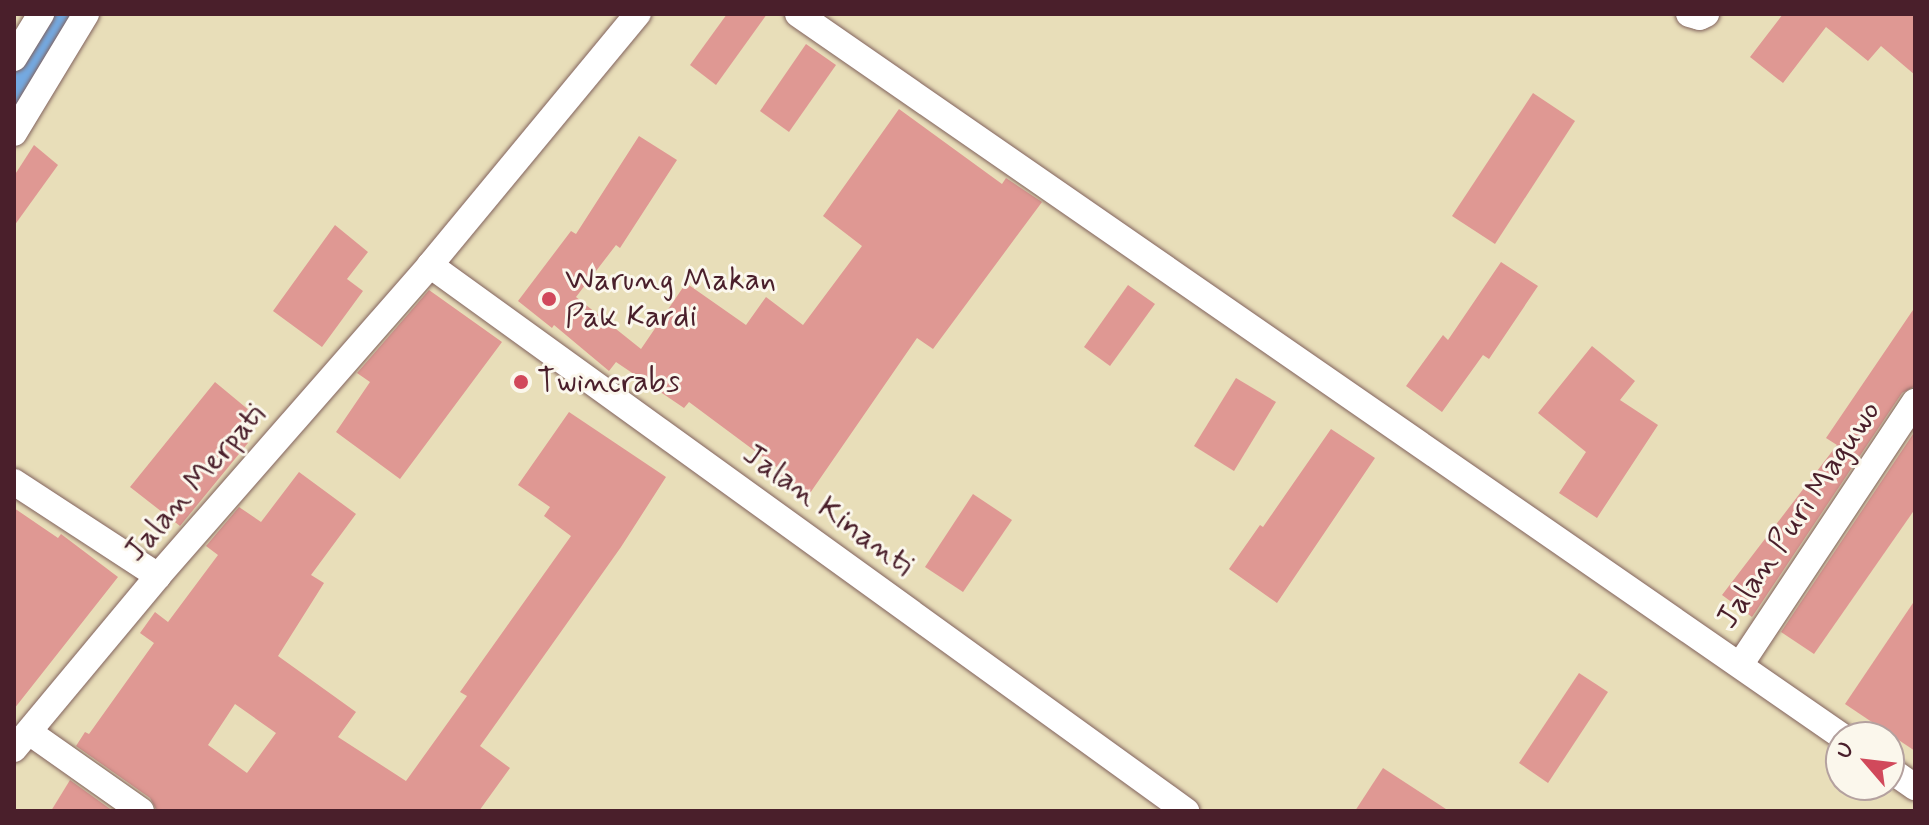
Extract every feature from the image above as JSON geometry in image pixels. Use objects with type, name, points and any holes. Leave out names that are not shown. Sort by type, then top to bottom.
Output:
[{"type":"street","points":[[14,58],[41,14]]},
{"type":"street","points":[[14,133],[86,14]]},
{"type":"street","name":"Jalan Merpati","points":[[21,741],[158,576],[430,265],[638,14]]},
{"type":"street","points":[[798,14],[1825,724]]},
{"type":"street","points":[[1689,14],[1700,17],[1706,14]]},
{"type":"street","name":"Jalan Kinanti","points":[[430,265],[1186,811]]},
{"type":"street","name":"Jalan Puri Maguwo","points":[[1740,665],[1915,402]]},
{"type":"street","points":[[14,482],[158,576]]},
{"type":"street","points":[[21,741],[141,811]]},
{"type":"building","points":[[727,14],[767,14],[716,85],[690,65]]},
{"type":"building","points":[[1783,14],[1915,14],[1915,75],[1881,46],[1868,61],[1826,27],[1783,83],[1750,57]]},
{"type":"building","points":[[806,44],[836,65],[789,132],[760,111]]},
{"type":"building","points":[[1533,93],[1575,121],[1495,244],[1452,216]]},
{"type":"building","points":[[899,109],[1002,184],[1006,178],[1042,202],[933,349],[917,338],[808,496],[779,476],[782,471],[689,402],[684,408],[616,362],[609,371],[554,325],[552,328],[518,301],[571,231],[576,234],[639,136],[677,160],[620,248],[616,245],[576,297],[641,349],[686,283],[746,325],[766,297],[803,325],[862,246],[823,216]]},
{"type":"building","points":[[34,145],[58,165],[14,226],[14,176]]},
{"type":"building","points":[[335,225],[368,252],[347,279],[363,291],[322,347],[273,311]]},
{"type":"building","points":[[1501,262],[1538,286],[1489,359],[1483,355],[1442,412],[1406,386],[1443,335],[1448,340]]},
{"type":"building","points":[[1128,285],[1155,304],[1110,366],[1084,347]]},
{"type":"building","points":[[429,290],[502,342],[400,479],[336,432],[370,382],[357,373]]},
{"type":"building","points":[[1915,307],[1915,386],[1902,393],[1752,617],[1722,595],[1837,445],[1826,438]]},
{"type":"building","points":[[1592,346],[1635,381],[1620,400],[1658,425],[1597,518],[1559,493],[1586,452],[1538,413]]},
{"type":"building","points":[[1236,378],[1276,402],[1234,471],[1194,446]]},
{"type":"building","points":[[215,382],[256,416],[239,437],[248,443],[180,526],[130,487]]},
{"type":"building","points":[[569,412],[666,477],[621,547],[480,746],[510,768],[479,811],[157,811],[150,798],[76,746],[85,732],[89,734],[154,643],[140,633],[155,612],[168,622],[218,555],[206,546],[239,507],[261,522],[299,472],[356,514],[311,575],[324,583],[278,656],[356,712],[338,737],[406,781],[467,696],[460,692],[571,536],[544,516],[550,507],[518,485]],"holes":[[[235,704],[276,733],[247,773],[208,745]]]},
{"type":"building","points":[[1331,429],[1375,458],[1277,603],[1229,569],[1260,525],[1263,527]]},
{"type":"building","points":[[1915,431],[1915,509],[1814,654],[1781,632]]},
{"type":"building","points":[[973,494],[1012,520],[963,592],[925,567]]},
{"type":"building","points":[[14,508],[58,538],[61,534],[118,577],[14,709]]},
{"type":"building","points":[[1915,600],[1915,751],[1905,744],[1905,721],[1870,721],[1845,704]]},
{"type":"building","points":[[1579,673],[1608,692],[1548,783],[1519,763]]},
{"type":"building","points":[[1383,768],[1449,811],[1355,811]]},
{"type":"building","points":[[70,780],[113,811],[51,811]]},
{"type":"waterway","points":[[14,96],[65,14]]},
{"type":"place","name":"Warung Makan Pak Kardi","points":[[549,299]]},
{"type":"place","name":"Twincrabs","points":[[521,382]]}]
